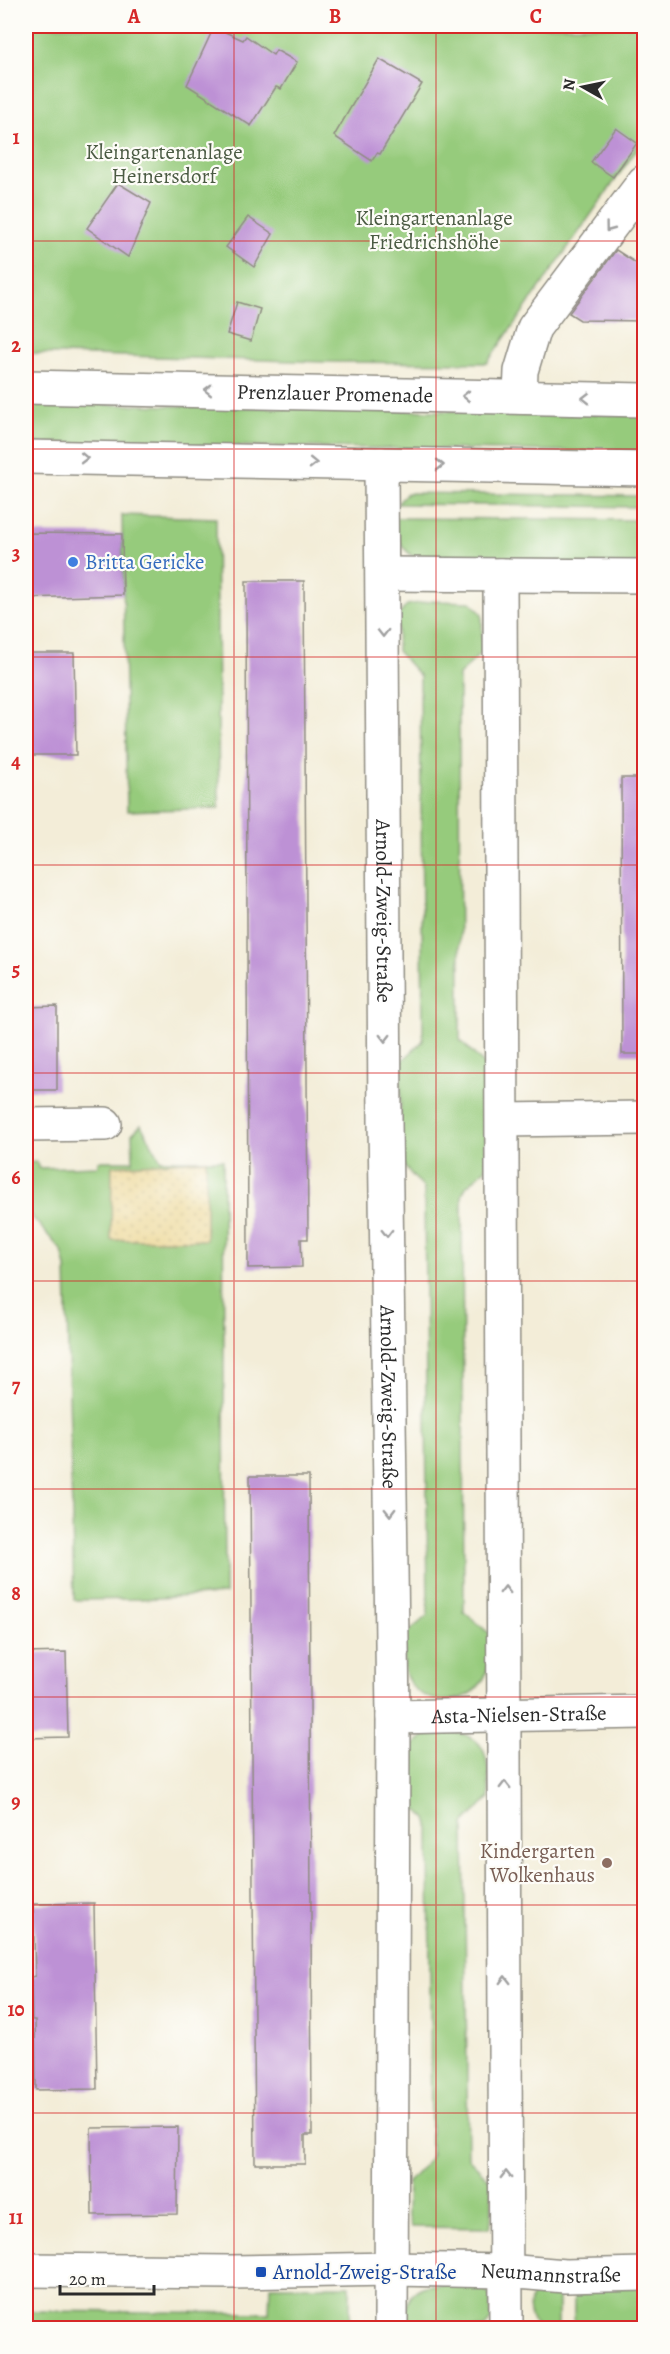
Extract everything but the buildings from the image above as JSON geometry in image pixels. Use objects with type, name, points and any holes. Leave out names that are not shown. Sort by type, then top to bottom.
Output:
[{"type":"street","points":[[520,397],[521,370],[534,328],[645,182]]},
{"type":"street","name":"Prenzlauer Promenade","points":[[26,387],[645,400]]},
{"type":"street","points":[[26,457],[645,469]]},
{"type":"street","name":"Arnold-Zweig-Straße","points":[[381,464],[385,1121],[393,1717],[391,2328]]},
{"type":"street","points":[[383,574],[645,576]]},
{"type":"street","points":[[500,575],[506,2328]]},
{"type":"street","points":[[503,1120],[645,1118]]},
{"type":"street","points":[[26,1125],[105,1124]]},
{"type":"street","name":"Asta-Nielsen-Straße","points":[[393,1717],[645,1712]]},
{"type":"street","name":"Neumannstraße","points":[[26,2270],[230,2272],[391,2269],[506,2271],[565,2276],[645,2274]]},
{"type":"green space","points":[[26,26],[644,26],[644,139],[487,363],[324,362],[26,353]]},
{"type":"green space","points":[[26,403],[644,415],[644,452],[26,443]]},
{"type":"green space","points":[[407,493],[644,496],[644,507],[397,504]]},
{"type":"green space","points":[[122,515],[216,518],[219,808],[127,811]]},
{"type":"green space","points":[[393,518],[644,520],[644,555],[635,567],[421,562],[404,549],[396,532]]},
{"type":"green space","points":[[433,601],[471,602],[482,614],[482,652],[459,675],[460,1040],[485,1065],[486,1168],[466,1187],[462,1195],[464,1612],[490,1634],[486,1675],[475,1689],[453,1700],[430,1698],[419,1693],[405,1672],[404,1658],[405,1635],[428,1615],[424,1188],[400,1162],[401,1062],[423,1041],[420,676],[397,651],[398,616],[407,605]]},
{"type":"green space","points":[[141,1125],[161,1160],[223,1160],[225,1594],[74,1600],[66,1267],[62,1251],[26,1210],[26,1163],[36,1162],[39,1168],[98,1166],[98,1161],[133,1161],[132,1134]]},
{"type":"green space","points":[[435,1731],[453,1732],[476,1740],[486,1757],[488,1769],[489,1798],[464,1824],[468,2158],[492,2182],[492,2216],[489,2228],[411,2227],[407,2214],[408,2182],[428,2161],[431,2153],[429,1825],[427,1819],[407,1800],[406,1768],[410,1750],[424,1736]]},
{"type":"green space","points":[[558,2284],[558,2328],[538,2328],[530,2314],[532,2293],[535,2288]]},
{"type":"green space","points":[[574,2284],[644,2284],[644,2328],[574,2328]]},
{"type":"green space","points":[[433,2285],[482,2287],[490,2295],[491,2320],[484,2328],[416,2328],[410,2322],[407,2307],[415,2291]]},
{"type":"green space","points":[[270,2286],[350,2286],[350,2328],[26,2328],[26,2311],[269,2313]]},
{"type":"sand","points":[[206,1160],[206,1240],[111,1240],[112,1166]]},
{"type":"place","name":"Britta Gericke","points":[[73,562]]},
{"type":"place","name":"Kindergarten Wolkenhaus","points":[[607,1863]]},
{"type":"place","name":"Arnold-Zweig-Straße","points":[[261,2272]]},
{"type":"park label","name":"Kleingartenanlage Heinersdorf","points":[[164,164]]},
{"type":"park label","name":"Kleingartenanlage Friedrichshöhe","points":[[434,230]]}]
